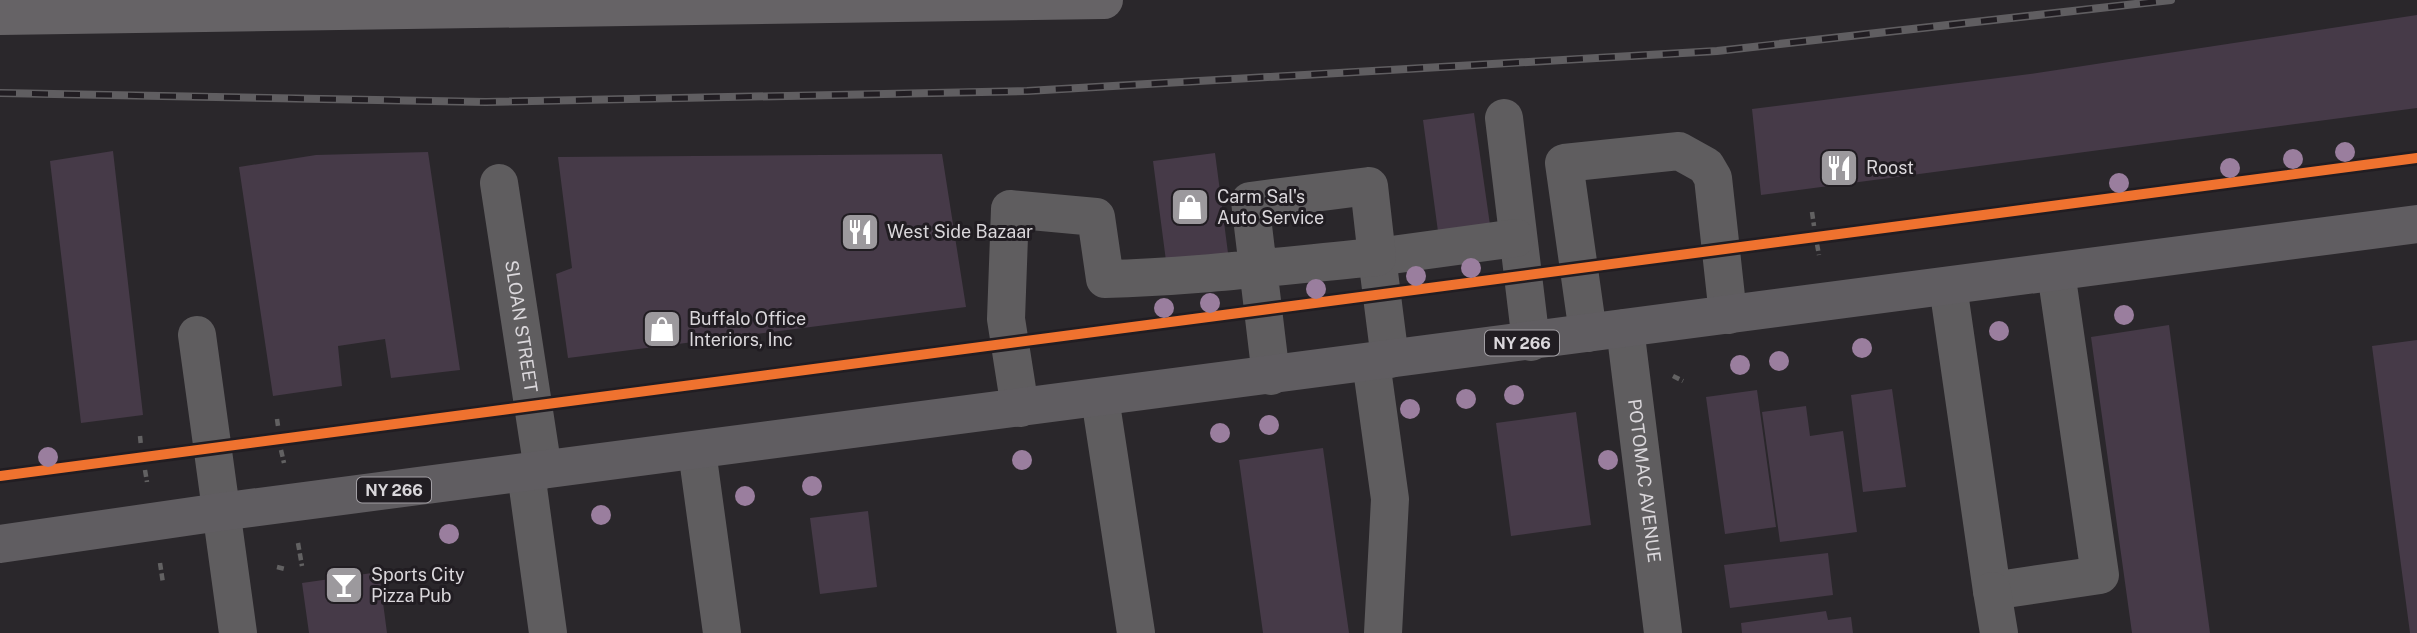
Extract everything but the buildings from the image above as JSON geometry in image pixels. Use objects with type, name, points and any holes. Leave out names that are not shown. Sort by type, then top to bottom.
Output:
[{"type":"highway","points":[[0,16],[1104,0]]},
{"type":"main road","name":"NY 266","points":[[0,544],[220,512],[2417,224]]},
{"type":"street","points":[[1504,118],[1516,238],[1531,342]]},
{"type":"street","points":[[1588,333],[1564,163],[1679,151],[1706,166],[1713,178],[1728,316]]},
{"type":"street","name":"SLOAN STREET","points":[[499,183],[534,471],[548,633]]},
{"type":"street","points":[[1270,376],[1250,201],[1369,186],[1377,257],[1380,360],[1390,499],[1383,633]]},
{"type":"street","points":[[1020,408],[1006,319],[1010,209],[1096,217],[1105,279],[1377,257],[1516,238]]},
{"type":"street","points":[[1992,591],[2100,575],[2056,272]]},
{"type":"street","points":[[1948,286],[1999,633]]},
{"type":"street","name":"POTOMAC AVENUE","points":[[1625,328],[1663,633]]},
{"type":"street","points":[[197,335],[238,633]]},
{"type":"street","points":[[1100,398],[1136,633]]},
{"type":"street","points":[[697,451],[722,633]]},
{"type":"path","points":[[1812,212],[1814,226]]},
{"type":"path","points":[[1816,240],[1819,255]]},
{"type":"path","points":[[1672,375],[1683,381]]},
{"type":"path","points":[[277,419],[278,426]]},
{"type":"path","points":[[140,436],[141,452],[212,449],[291,439]]},
{"type":"path","points":[[281,450],[284,465]]},
{"type":"path","points":[[145,470],[148,485]]},
{"type":"path","points":[[298,542],[302,566]]},
{"type":"path","points":[[159,555],[163,583]]},
{"type":"path","points":[[276,567],[285,569]]},
{"type":"railway","points":[[0,93],[486,102],[1027,91],[1717,51],[2171,0]]},
{"type":"cycle path","points":[[0,476],[2417,158]]},
{"type":"place","name":"Roost","points":[[1839,168]]},
{"type":"place","name":"Carm Sal's Auto Service","points":[[1190,207]]},
{"type":"place","name":"West Side Bazaar","points":[[860,232]]},
{"type":"place","name":"Buffalo Office Interiors, Inc","points":[[662,329]]},
{"type":"place","name":"Sports City Pizza Pub","points":[[344,585]]}]
